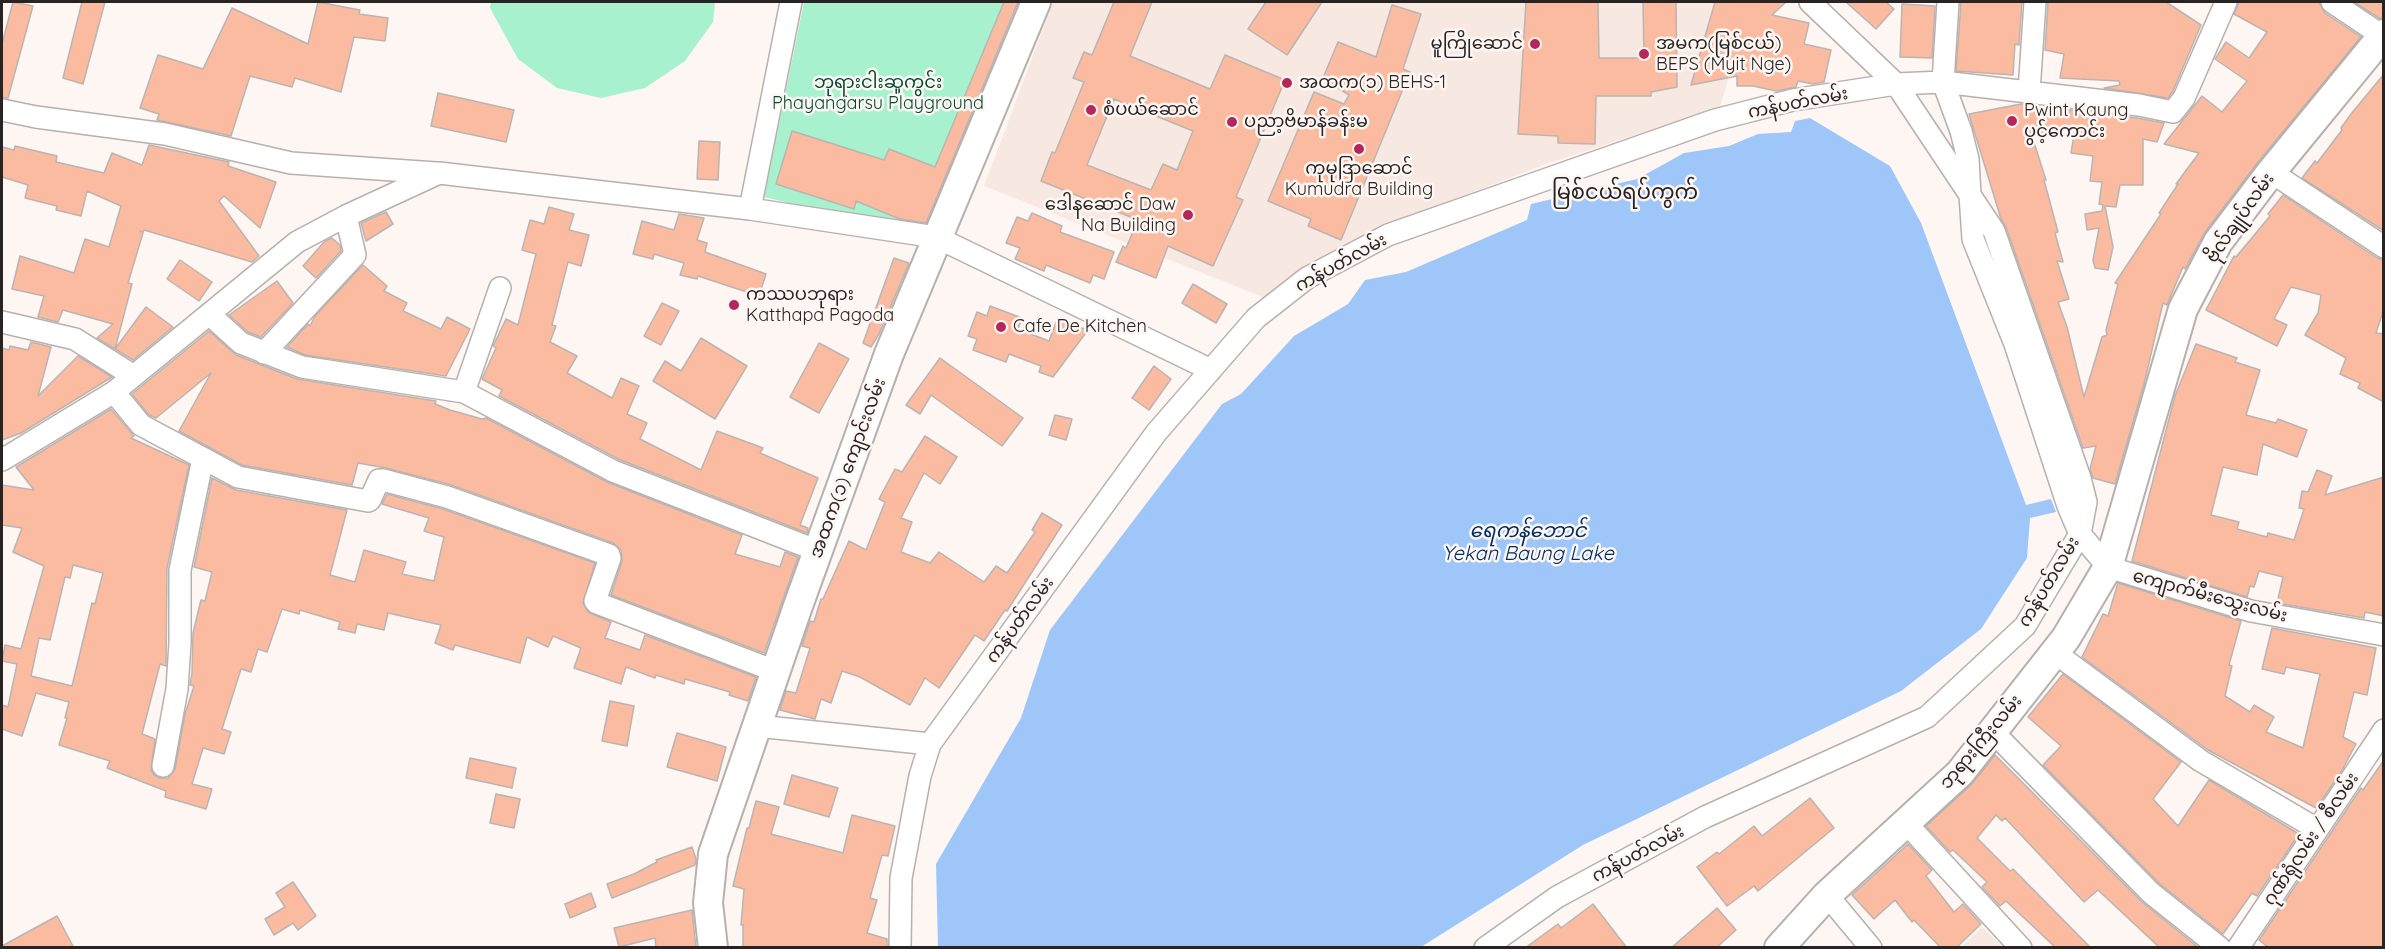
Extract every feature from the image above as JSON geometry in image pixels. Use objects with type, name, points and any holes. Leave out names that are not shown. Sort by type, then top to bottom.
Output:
[{"type":"main road","name":"အထက(၁) ကျောင်းလမ်း","points":[[713,948],[708,903],[713,854],[889,354],[1036,2]]},
{"type":"main road","name":"ဗိုလ်ချုပ်လမ်း","points":[[2108,567],[2183,309],[2218,242],[2271,172],[2383,36]]},
{"type":"main road","name":"ဘုရားကြီးလမ်း","points":[[1779,948],[1827,895],[1960,773],[2066,638],[2108,567]]},
{"type":"street","points":[[750,209],[791,2]]},
{"type":"street","points":[[1810,2],[1896,84],[1943,82],[2139,105],[2173,112],[2184,98],[2226,2]]},
{"type":"street","points":[[1948,2],[1943,82],[1961,131],[1968,159],[1970,195]]},
{"type":"street","points":[[2029,92],[2035,2]]},
{"type":"street","points":[[2332,2],[2383,36]]},
{"type":"street","name":"ကန်ပတ်လမ်း","points":[[900,948],[902,878],[920,776],[930,744],[1156,433],[1256,318],[1307,278],[1388,235],[1715,120],[1793,100],[1896,84],[1970,195],[1973,238],[2015,344],[2068,506],[2080,534],[2025,626],[1927,717],[1706,817],[1557,897],[1485,948]]},
{"type":"street","points":[[2,110],[36,117],[165,134],[291,163],[439,173],[750,209],[936,237],[1211,370]]},
{"type":"street","points":[[2271,172],[2384,247]]},
{"type":"street","points":[[2,460],[114,392],[297,242],[346,216],[439,173]]},
{"type":"street","points":[[264,352],[356,255],[346,216]]},
{"type":"street","points":[[465,392],[500,288]]},
{"type":"street","points":[[209,314],[241,343],[302,367],[465,392],[613,471],[818,551]]},
{"type":"street","points":[[2,322],[75,339],[132,375]]},
{"type":"street","points":[[114,392],[141,425],[238,477],[368,501],[379,480],[382,480],[447,497],[609,555],[610,558],[595,601],[597,603],[776,671]]},
{"type":"street","points":[[164,766],[177,689],[180,643],[180,570],[203,458]]},
{"type":"street","points":[[2080,534],[2108,567]]},
{"type":"street","name":"ကျောက်မီးသွေးလမ်း","points":[[2108,567],[2251,611],[2384,635]]},
{"type":"street","points":[[2054,652],[2201,760],[2317,829]]},
{"type":"street","points":[[757,726],[930,744]]},
{"type":"street","name":"ဂုဏ်ရုံလမ်း / စီလမ်း","points":[[2238,948],[2384,730]]},
{"type":"street","points":[[1992,731],[2151,893],[2220,948]]},
{"type":"street","points":[[1906,823],[2020,948]]},
{"type":"street","points":[[1827,895],[1871,948]]},
{"type":"shaded area","name":"အထက(၁) BEHS-1","points":[[1053,2],[1751,2],[1720,107],[1546,164],[1377,229],[1265,298],[984,186]]},
{"type":"shaded area","points":[[1982,927],[2003,947],[1961,947]]},
{"type":"green space","points":[[491,2],[715,2],[713,22],[685,61],[645,88],[601,98],[557,88],[518,59],[490,8]]},
{"type":"green space","name":"ဘုရားငါးဆူကွင်း Phayangarsu Playground","points":[[804,2],[1012,2],[919,234],[764,197]]},
{"type":"water","name":"ရေကန်ဘောင် Yekan Baung Lake","points":[[1810,118],[1890,166],[1921,223],[2026,505],[2051,499],[2056,512],[2030,518],[2027,558],[1981,629],[1901,691],[1583,845],[1421,947],[938,947],[936,864],[1021,718],[1050,630],[1222,404],[1241,394],[1294,336],[1348,304],[1365,280],[1406,272],[1527,220],[1531,204],[1637,179],[1684,153],[1729,146],[1758,134],[1791,132],[1795,121]]},
{"type":"building","points":[[13,2],[33,6],[8,98],[2,98],[2,44]]},
{"type":"building","points":[[82,2],[105,2],[83,84],[63,78]]},
{"type":"building","points":[[318,2],[360,10],[359,14],[388,18],[385,41],[354,37],[341,92],[295,78],[292,87],[250,76],[231,136],[157,120],[159,114],[140,108],[158,55],[203,69],[232,8],[308,44]]},
{"type":"building","points":[[1004,2],[1018,2],[926,223],[900,219],[856,201],[854,209],[776,184],[792,131],[884,160],[889,149],[935,167]]},
{"type":"building","points":[[1114,2],[1152,2],[1130,56],[1210,89],[1225,55],[1285,80],[1236,197],[1243,200],[1213,266],[1168,246],[1156,278],[1116,262],[1123,246],[1126,248],[1138,220],[1041,181],[1084,82],[1073,78],[1084,52],[1092,55]],"holes":[[[1114,99],[1193,131],[1177,170],[1163,164],[1151,190],[1087,165]]]},
{"type":"building","points":[[1266,2],[1322,2],[1287,55],[1248,29]]},
{"type":"building","points":[[1526,2],[1598,2],[1599,58],[1644,58],[1643,2],[1676,2],[1677,87],[1651,92],[1651,96],[1596,96],[1595,144],[1558,143],[1558,136],[1518,134]]},
{"type":"building","points":[[1715,2],[1786,2],[1772,15],[1809,23],[1804,44],[1831,50],[1824,82],[1813,84],[1798,81],[1796,87],[1776,91],[1753,86],[1737,86],[1737,76],[1691,85]]},
{"type":"building","points":[[1846,2],[1886,2],[1894,9],[1876,29]]},
{"type":"building","points":[[1961,2],[2022,2],[2019,45],[2015,44],[2013,75],[1956,71]]},
{"type":"building","points":[[2048,2],[2166,2],[2201,25],[2168,98],[2104,88],[2120,85],[2119,81],[2060,78],[2064,54],[2045,50]]},
{"type":"building","points":[[2239,2],[2319,2],[2325,13],[2361,37],[2258,162],[2205,232],[2185,269],[2183,267],[2167,305],[2163,303],[2144,384],[2115,484],[2093,478],[2090,469],[2096,446],[2083,448],[2006,227],[2001,219],[1969,114],[2021,104],[2164,123],[2157,142],[2143,139],[2143,185],[2120,185],[2116,207],[2105,206],[2113,247],[2108,270],[2095,268],[2093,260],[2099,228],[2087,230],[2085,214],[2102,211],[2103,205],[2099,204],[2102,182],[2090,181],[2093,156],[2071,153],[2075,128],[2032,136],[2046,180],[2044,180],[2058,232],[2055,233],[2063,262],[2057,261],[2069,299],[2058,302],[2067,327],[2084,397],[2102,337],[2107,335],[2106,330],[2118,284],[2115,283],[2161,214],[2159,213],[2178,184],[2176,184],[2199,153],[2164,144],[2202,96],[2222,112],[2247,81],[2215,59],[2226,42],[2249,58],[2267,32],[2234,14]]},
{"type":"building","points":[[2354,2],[2384,2],[2384,18],[2379,18]]},
{"type":"building","points":[[1902,4],[1935,6],[1932,58],[1900,57]]},
{"type":"building","points":[[1392,5],[1421,14],[1403,69],[1410,72],[1341,240],[1308,226],[1311,219],[1268,201],[1314,92],[1344,104],[1349,95],[1323,78],[1338,42],[1376,57]]},
{"type":"building","points":[[2384,74],[2384,231],[2302,178],[2315,161],[2317,163],[2351,114]]},
{"type":"building","points":[[438,93],[514,110],[506,142],[431,126]]},
{"type":"building","points":[[699,141],[720,142],[718,180],[697,179]]},
{"type":"building","points":[[149,145],[229,162],[228,166],[276,182],[260,228],[224,196],[219,201],[259,256],[252,262],[144,230],[140,231],[143,233],[128,283],[132,284],[115,349],[97,338],[113,324],[63,310],[58,322],[38,317],[44,296],[12,289],[20,256],[74,273],[85,239],[109,247],[121,206],[87,191],[81,216],[56,210],[57,206],[25,198],[28,185],[2,177],[2,147],[14,150],[15,146],[57,156],[56,162],[104,173],[112,153],[142,165]]},
{"type":"building","points":[[2283,195],[2377,258],[2384,260],[2384,309],[2376,333],[2384,334],[2384,402],[2358,388],[2360,383],[2340,374],[2346,358],[2305,335],[2318,313],[2321,295],[2291,287],[2274,319],[2287,325],[2277,346],[2206,310],[2234,256],[2236,257],[2270,216],[2268,214]]},
{"type":"building","points":[[549,207],[574,214],[569,230],[589,235],[581,266],[568,262],[552,325],[556,326],[550,342],[577,356],[567,373],[612,398],[621,378],[639,386],[627,414],[647,423],[640,439],[701,470],[717,431],[763,448],[760,453],[818,478],[800,525],[808,528],[807,533],[618,459],[499,396],[502,390],[482,379],[496,348],[493,346],[506,319],[518,325],[536,254],[522,250],[530,220],[544,224]]},
{"type":"building","points":[[386,212],[393,224],[366,241],[361,223]]},
{"type":"building","points":[[1032,213],[1062,226],[1060,232],[1114,252],[1104,279],[1093,275],[1090,283],[1046,265],[1044,271],[1015,259],[1020,248],[1006,243],[1017,217],[1028,221]]},
{"type":"building","points":[[679,214],[704,218],[697,240],[707,243],[705,252],[766,274],[759,296],[698,276],[697,279],[680,275],[684,263],[654,254],[653,259],[633,254],[642,221],[674,230]]},
{"type":"building","points":[[332,238],[340,245],[341,251],[316,278],[303,266],[325,241]]},
{"type":"building","points":[[894,258],[909,263],[879,334],[871,347],[863,343]]},
{"type":"building","points":[[180,260],[212,282],[199,301],[167,279]]},
{"type":"building","points":[[363,265],[387,286],[384,291],[407,303],[403,311],[441,329],[447,317],[470,329],[446,376],[305,355],[287,347],[308,324],[310,326],[315,316]]},
{"type":"building","points":[[277,281],[293,303],[261,337],[248,332],[229,315]]},
{"type":"building","points":[[1193,284],[1227,304],[1216,323],[1182,303]]},
{"type":"building","points":[[662,303],[679,311],[661,345],[644,336]]},
{"type":"building","points":[[990,306],[1022,318],[1018,329],[1049,341],[1057,320],[1088,330],[1053,377],[1039,372],[1041,366],[1009,354],[1006,362],[973,350],[977,339],[968,336],[977,312],[987,316]]},
{"type":"building","points":[[146,307],[173,327],[133,360],[115,349]]},
{"type":"building","points":[[209,331],[236,355],[297,379],[436,401],[435,404],[450,410],[482,419],[486,418],[607,482],[742,535],[735,554],[780,567],[785,552],[798,557],[764,653],[611,595],[622,561],[621,550],[613,543],[451,485],[386,468],[358,463],[352,485],[242,465],[179,431],[211,373],[156,418],[149,415],[132,394]]},
{"type":"building","points":[[701,338],[747,366],[715,419],[653,381],[665,361],[681,371]]},
{"type":"building","points":[[31,342],[51,347],[38,396],[78,356],[112,377],[21,433],[2,440],[2,348],[9,350],[10,346],[28,350]]},
{"type":"building","points":[[819,343],[849,359],[819,413],[790,397]]},
{"type":"building","points":[[2196,344],[2237,358],[2235,362],[2260,370],[2246,415],[2276,423],[2278,419],[2307,430],[2297,457],[2263,444],[2257,475],[2223,467],[2211,515],[2239,522],[2237,529],[2267,537],[2268,533],[2294,540],[2304,509],[2299,508],[2302,491],[2308,492],[2317,470],[2332,476],[2325,495],[2384,477],[2384,616],[2365,612],[2364,618],[2277,603],[2283,577],[2259,571],[2254,587],[2250,586],[2247,597],[2132,561],[2175,396]]},
{"type":"building","points":[[940,358],[1023,418],[1002,446],[931,395],[920,414],[906,405]]},
{"type":"building","points":[[1154,366],[1171,379],[1149,410],[1132,398]]},
{"type":"building","points":[[111,409],[134,436],[131,438],[189,465],[167,568],[166,666],[160,664],[142,734],[155,739],[151,770],[160,778],[168,778],[175,769],[185,714],[194,686],[190,685],[193,633],[201,600],[205,601],[212,572],[194,567],[212,478],[236,490],[347,510],[330,575],[355,582],[364,550],[406,562],[402,574],[434,581],[444,537],[424,531],[429,518],[382,504],[387,494],[443,509],[595,563],[583,603],[588,612],[611,622],[605,638],[640,650],[645,635],[756,677],[748,701],[729,695],[730,692],[685,679],[684,684],[656,675],[655,678],[626,667],[621,684],[574,668],[581,648],[553,636],[548,647],[527,637],[520,663],[455,645],[453,650],[435,643],[441,625],[388,613],[384,630],[357,624],[355,633],[338,629],[340,622],[300,610],[299,614],[282,609],[267,652],[258,649],[251,672],[241,669],[222,729],[231,732],[224,754],[203,748],[192,784],[212,789],[206,809],[165,797],[166,791],[107,768],[110,761],[59,745],[69,702],[36,693],[22,736],[2,729],[2,705],[8,707],[17,664],[2,661],[5,645],[21,649],[44,566],[13,552],[22,528],[2,525],[2,485],[34,490],[16,467]],"holes":[[[73,565],[103,573],[95,604],[92,603],[72,686],[31,676],[39,638],[50,640],[65,577],[70,578]]]},
{"type":"building","points":[[1055,415],[1072,419],[1066,440],[1049,435]]},
{"type":"building","points":[[925,436],[957,457],[940,484],[924,473],[901,518],[912,522],[901,552],[930,563],[939,552],[984,582],[996,566],[1007,573],[1035,532],[1032,530],[1042,513],[1062,525],[1007,611],[1005,610],[984,641],[975,635],[939,688],[925,678],[910,705],[860,677],[842,671],[831,703],[821,699],[815,719],[780,710],[786,691],[796,693],[810,648],[802,646],[810,621],[814,622],[821,599],[823,599],[849,541],[866,550],[885,502],[879,499],[895,469],[902,472]]},
{"type":"building","points":[[2118,583],[2241,621],[2229,665],[2232,666],[2225,696],[2250,712],[2254,705],[2274,717],[2266,732],[2303,748],[2320,674],[2286,667],[2284,674],[2262,669],[2272,628],[2376,648],[2367,695],[2354,692],[2343,737],[2356,744],[2341,772],[2316,808],[2208,750],[2082,657],[2103,614],[2108,616]]},
{"type":"building","points":[[2063,674],[2181,762],[2153,799],[2178,826],[2209,780],[2299,834],[2257,896],[2252,893],[2223,934],[2160,884],[2043,765],[2061,746],[2028,717]]},
{"type":"building","points":[[610,701],[634,706],[627,746],[602,741]]},
{"type":"building","points":[[677,733],[726,747],[717,781],[667,767]]},
{"type":"building","points":[[1995,755],[2142,902],[2199,948],[2160,948],[2098,890],[2084,902],[2005,818],[2002,821],[1996,815],[1977,838],[2010,871],[2013,869],[2091,948],[2056,948],[2006,901],[2000,906],[1982,887],[1987,882],[1953,850],[1950,852],[1926,826],[1971,785]]},
{"type":"building","points":[[470,758],[516,768],[512,788],[466,778]]},
{"type":"building","points":[[2384,760],[2384,948],[2269,948],[2259,940],[2361,788],[2363,790]]},
{"type":"building","points":[[792,775],[838,788],[829,817],[784,804]]},
{"type":"building","points":[[496,794],[520,799],[514,828],[490,823]]},
{"type":"building","points":[[1810,798],[1834,828],[1758,891],[1754,886],[1727,906],[1697,867],[1717,852],[1719,854],[1754,826],[1762,836]]},
{"type":"building","points":[[756,801],[779,807],[771,834],[843,853],[852,815],[895,826],[888,856],[882,855],[870,898],[877,900],[867,933],[887,939],[887,948],[743,948],[743,925],[741,925],[744,889],[733,886]]},
{"type":"building","points":[[1908,844],[1932,870],[1926,876],[1954,912],[1963,904],[1981,924],[1956,948],[1941,948],[1914,920],[1912,922],[1895,900],[1874,919],[1852,895]]},
{"type":"building","points":[[692,847],[696,859],[695,865],[612,898],[607,884],[634,874],[657,862],[656,860]]},
{"type":"building","points":[[293,882],[316,916],[298,930],[293,923],[274,935],[265,919],[285,907],[276,893]]},
{"type":"building","points":[[591,893],[596,907],[570,918],[565,904]]},
{"type":"building","points":[[1593,904],[1627,948],[1525,948],[1558,924],[1561,928]]},
{"type":"building","points":[[1717,908],[1736,930],[1716,948],[1671,948]]},
{"type":"building","points":[[692,910],[696,948],[656,948],[655,938],[619,947],[614,928]]},
{"type":"building","points":[[57,916],[74,948],[2,948],[2,946]]},
{"type":"place","name":"မူကြိုဆောင်","points":[[1535,44]]},
{"type":"place","name":"အမက(မြစ်ငယ်) BEPS (Myit Nge)","points":[[1644,54]]},
{"type":"place","name":"အထက(၁) BEHS-1","points":[[1287,83]]},
{"type":"place","name":"စံပယ်ဆောင်","points":[[1091,110]]},
{"type":"place","name":"Pwint Kaung ပွင့်ကောင်း","points":[[2012,121]]},
{"type":"place","name":"ပညာ့ဗိမာန်ခန်းမ","points":[[1232,122]]},
{"type":"place","name":"ကုမုဒြာဆောင် Kumudra Building","points":[[1359,149]]},
{"type":"place","name":"ဒေါနဆောင် Daw Na Building","points":[[1188,215]]},
{"type":"place","name":"ကဿပဘုရား Katthapa Pagoda","points":[[734,305]]},
{"type":"place","name":"Cafe De Kitchen","points":[[1001,327]]},
{"type":"district","name":"မြစ်ငယ်ရပ်ကွက်","points":[[1625,193]]}]
